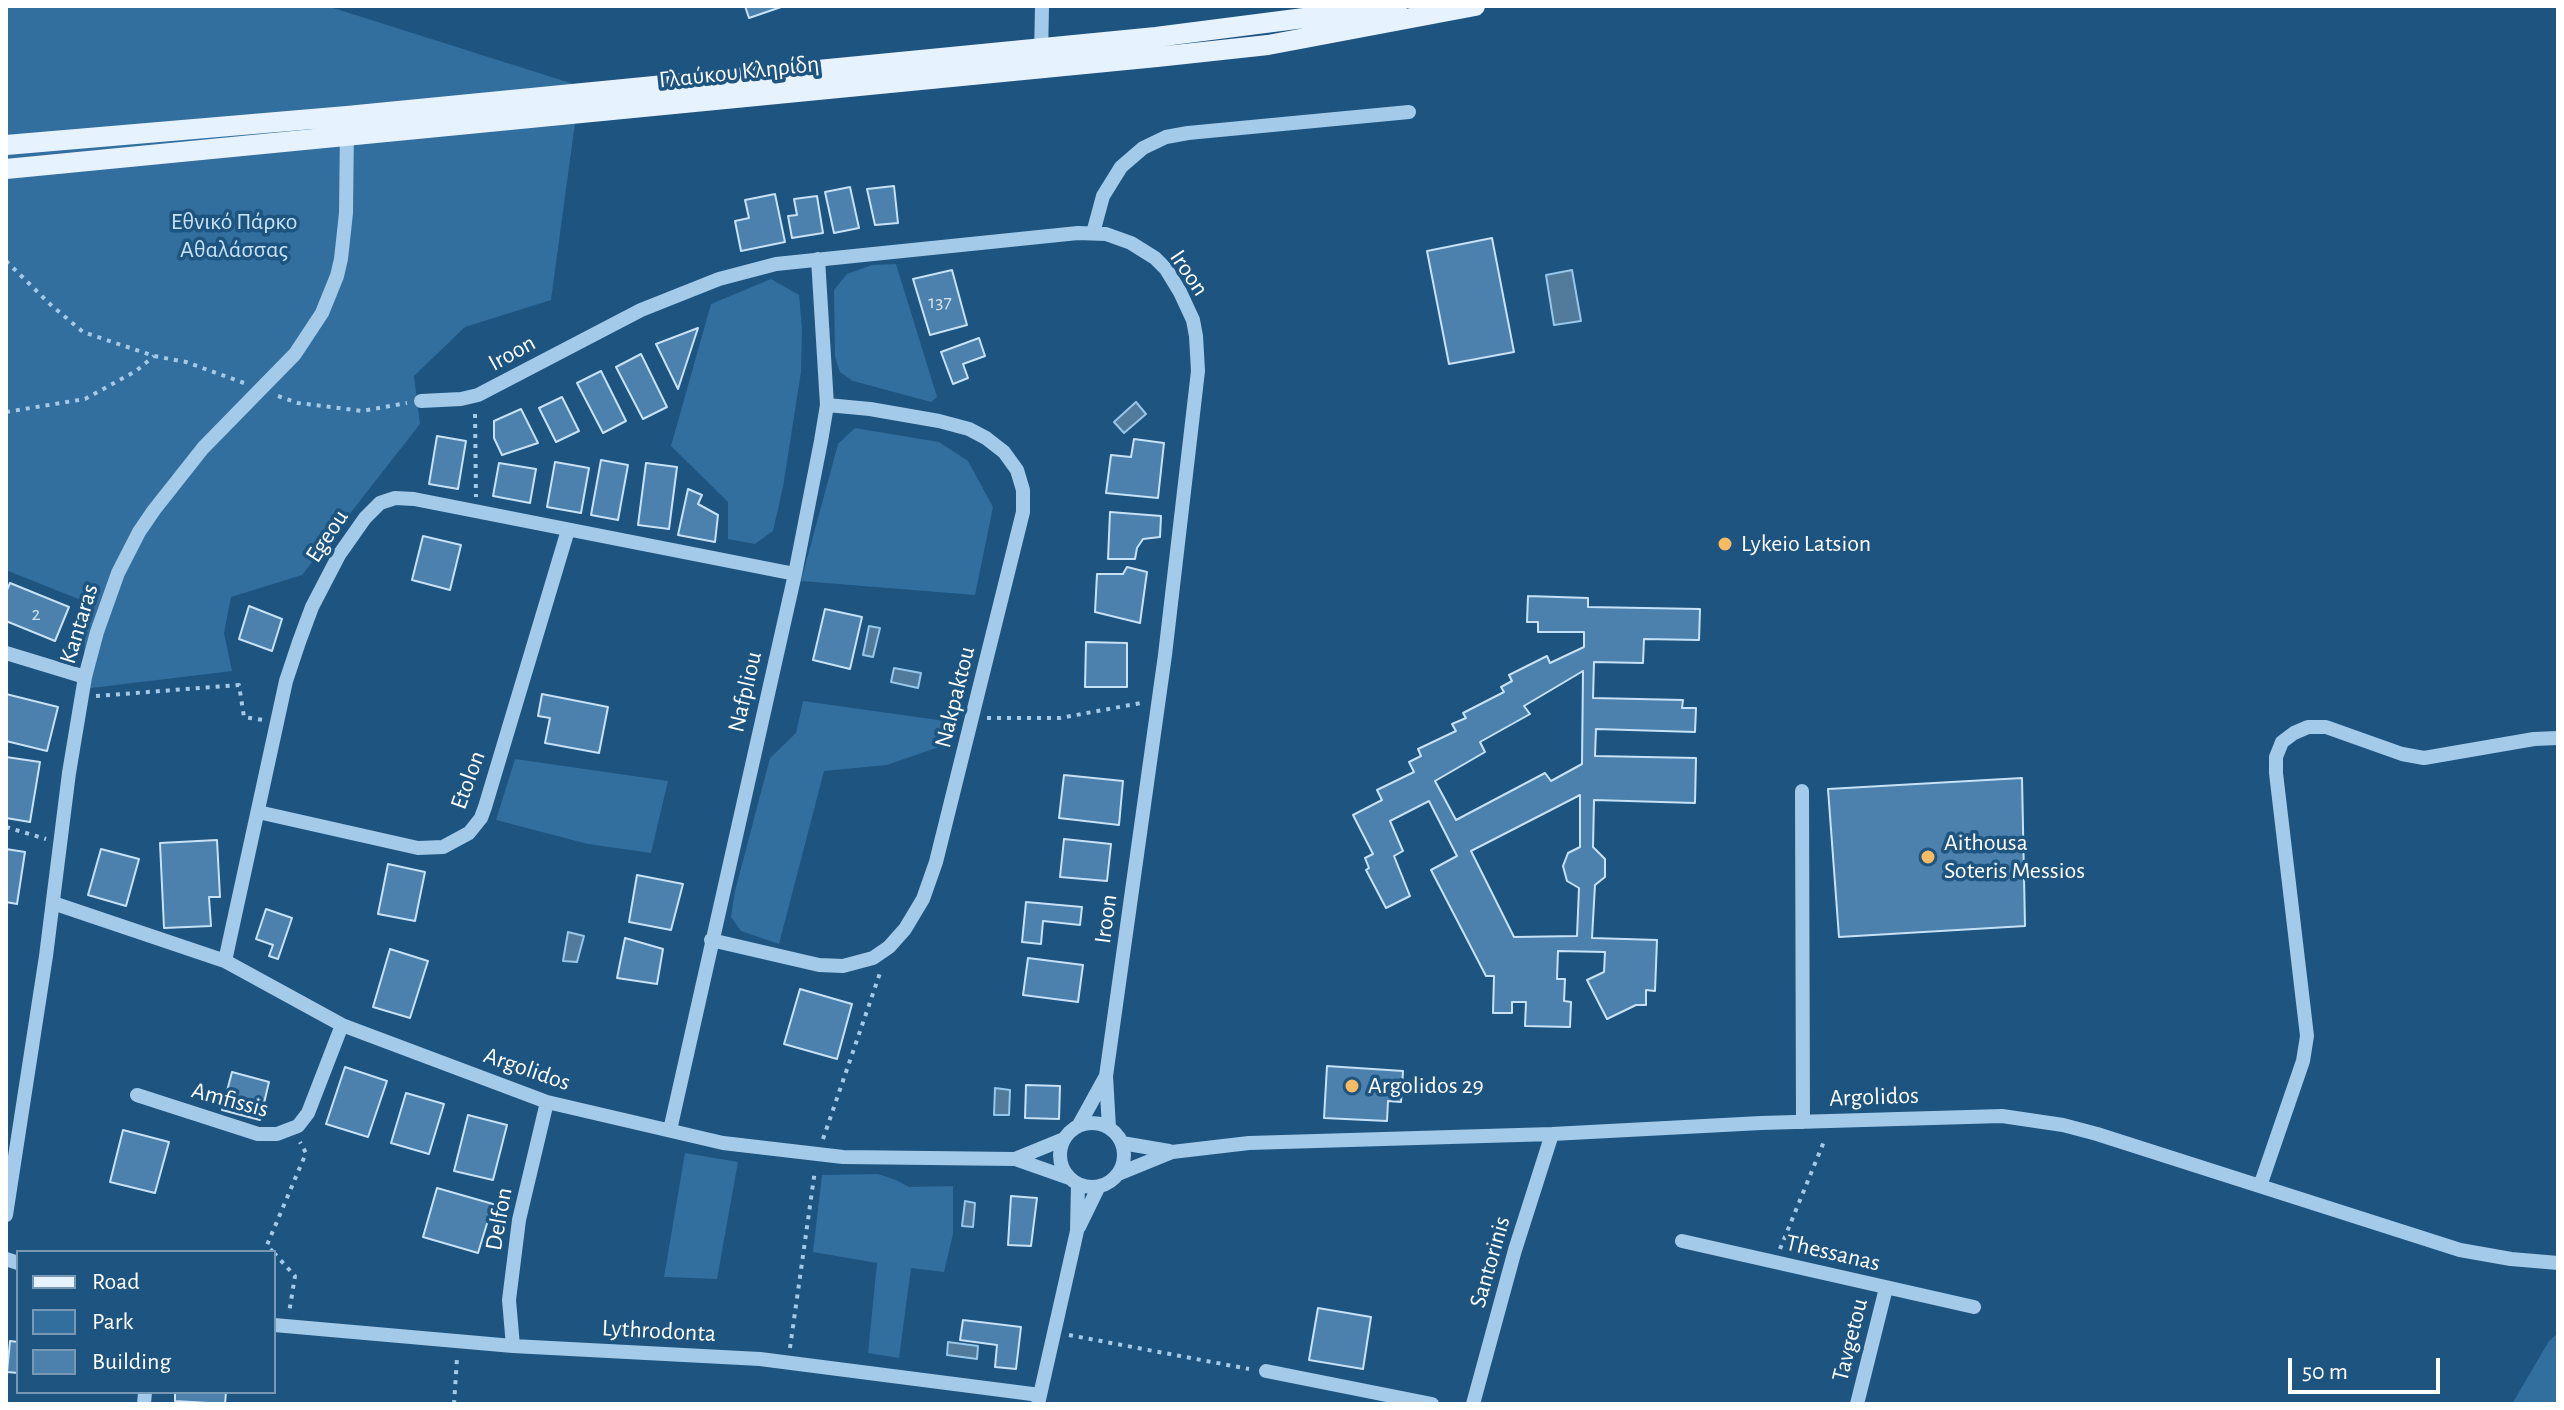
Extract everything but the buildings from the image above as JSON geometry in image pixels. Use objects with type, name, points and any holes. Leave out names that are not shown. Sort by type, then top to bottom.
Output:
[{"type":"main road","name":"Γλαύκου Κληρίδη","points":[[1041,58],[1156,37],[1397,6]]},
{"type":"main road","name":"Γλαύκου Κληρίδη","points":[[6,169],[347,126],[1041,58],[1268,45],[1475,6]]},
{"type":"main road","name":"Γλαύκου Κληρίδη","points":[[6,145],[347,126]]},
{"type":"street","points":[[1041,58],[1042,6]]},
{"type":"street","points":[[1093,233],[1103,196],[1121,167],[1143,148],[1166,137],[1409,112]]},
{"type":"street","name":"Kantaras","points":[[6,1215],[85,677],[97,632],[118,573],[139,532],[187,466],[295,354],[322,313],[337,276],[346,213],[347,126]]},
{"type":"street","name":"Iroon","points":[[421,401],[474,396],[493,389],[641,310],[747,270],[818,259],[1045,234],[1093,233],[1118,237],[1155,258],[1166,269],[1193,320],[1198,371],[1158,700],[1106,1076],[1109,1128]]},
{"type":"street","name":"Nafpliou","points":[[670,1130],[795,574],[827,405],[818,259]]},
{"type":"street","name":"Nakpaktou","points":[[711,940],[830,967],[873,958],[889,947],[917,911],[929,886],[1023,512],[1023,490],[1017,470],[997,446],[969,429],[904,414],[827,405]]},
{"type":"street","name":"Egeou","points":[[225,961],[286,681],[312,607],[339,555],[372,509],[388,500],[405,498],[795,574]]},
{"type":"street","name":"Etolon","points":[[258,812],[418,848],[443,847],[469,833],[485,807],[568,530]]},
{"type":"street","points":[[6,653],[85,677]]},
{"type":"street","points":[[2260,1186],[2303,1061],[2307,1036],[2276,773],[2276,757],[2282,742],[2308,727],[2326,727],[2402,754],[2424,758],[2534,739],[2558,738]]},
{"type":"street","points":[[1802,791],[1803,1122]]},
{"type":"street","name":"Argolidos","points":[[53,903],[225,961],[342,1025],[547,1102],[723,1143],[843,1157],[1015,1159],[1074,1181]]},
{"type":"street","name":"Amfissis","points":[[137,1095],[258,1134],[277,1134],[298,1126],[308,1113],[342,1025]]},
{"type":"street","name":"Iroon","points":[[1079,1125],[1106,1076]]},
{"type":"street","name":"Delfon","points":[[513,1346],[509,1300],[517,1236],[547,1102]]},
{"type":"street","name":"Argolidos","points":[[1122,1143],[1172,1152],[1291,1140],[1552,1134],[1974,1115],[2032,1120],[2097,1134],[2460,1250],[2558,1263]]},
{"type":"street","points":[[1074,1181],[1089,1187],[1099,1186],[1110,1182],[1118,1174],[1123,1165],[1122,1143],[1109,1128],[1089,1123],[1079,1125],[1064,1139],[1060,1159],[1074,1181],[1077,1231]]},
{"type":"street","name":"Santorinis","points":[[1473,1404],[1507,1279],[1552,1134]]},
{"type":"street","name":"Argolidos","points":[[1015,1159],[1064,1139]]},
{"type":"street","name":"Argolidos","points":[[1118,1174],[1172,1152]]},
{"type":"street","points":[[1039,1400],[1077,1231],[1099,1186]]},
{"type":"street","name":"Thessanas","points":[[1682,1241],[1974,1307]]},
{"type":"street","name":"Tavgetou","points":[[1857,1404],[1886,1288]]},
{"type":"street","name":"Lythrodonta","points":[[280,1326],[513,1346],[760,1359],[1039,1400]]},
{"type":"street","points":[[1266,1371],[1432,1404]]},
{"type":"path","points":[[6,261],[83,332],[154,356],[186,362],[298,403],[362,411],[421,401]]},
{"type":"path","points":[[6,412],[85,399],[136,371],[154,356]]},
{"type":"path","points":[[474,396],[476,511]]},
{"type":"path","points":[[82,697],[239,685],[244,717],[277,723]]},
{"type":"path","points":[[972,718],[1060,718],[1158,700]]},
{"type":"path","points":[[6,827],[60,844]]},
{"type":"path","points":[[1774,1262],[1832,1121]]},
{"type":"path","points":[[272,1250],[267,1245],[306,1153],[293,1128]]},
{"type":"path","points":[[276,1254],[295,1276],[280,1326]]},
{"type":"path","points":[[1055,1333],[1266,1371]]},
{"type":"path","points":[[454,1404],[458,1341]]},
{"type":"green space","name":"Εθνικό Πάρκο Αθαλάσσας","points":[[6,6],[327,6],[580,86],[551,300],[465,327],[414,376],[420,424],[302,575],[231,597],[224,633],[232,671],[83,689],[86,602],[6,570]]},
{"type":"green space","points":[[896,264],[937,397],[931,402],[853,381],[840,372],[835,357],[834,290],[847,274],[872,265]]},
{"type":"green space","points":[[771,279],[799,295],[801,372],[773,531],[755,544],[728,539],[728,502],[671,446],[711,304]]},
{"type":"green space","points":[[855,428],[939,442],[968,461],[993,507],[975,595],[801,581],[838,444]]},
{"type":"green space","points":[[803,701],[945,721],[942,746],[887,765],[824,771],[779,944],[741,931],[731,917],[770,758],[796,733]]},
{"type":"green space","points":[[515,759],[668,781],[651,853],[588,844],[496,820]]},
{"type":"green space","points":[[685,1153],[738,1162],[717,1279],[664,1277]]},
{"type":"green space","points":[[878,1174],[909,1187],[953,1186],[953,1234],[944,1272],[911,1268],[899,1358],[868,1353],[877,1263],[813,1252],[822,1175]]},
{"type":"green space","points":[[2558,1333],[2558,1404],[2512,1404],[2549,1341]]},
{"type":"shaded area","points":[[1572,270],[1581,321],[1554,325],[1546,275]]},
{"type":"shaded area","points":[[1136,402],[1146,414],[1124,433],[1114,422]]},
{"type":"shaded area","points":[[869,626],[880,628],[873,657],[863,655]]},
{"type":"shaded area","points":[[894,668],[921,673],[918,688],[891,682]]},
{"type":"shaded area","points":[[568,932],[584,936],[577,962],[563,961]]},
{"type":"shaded area","points":[[995,1088],[1010,1090],[1009,1115],[994,1115]]},
{"type":"shaded area","points":[[965,1201],[975,1203],[973,1227],[962,1226]]},
{"type":"shaded area","points":[[948,1342],[978,1346],[977,1359],[947,1355]]},
{"type":"place","name":"Lykeio Latsion","points":[[1725,544]]},
{"type":"place","name":"Aithousa Soteris Messios","points":[[1928,857]]},
{"type":"place","name":"Argolidos 29","points":[[1352,1086]]}]
